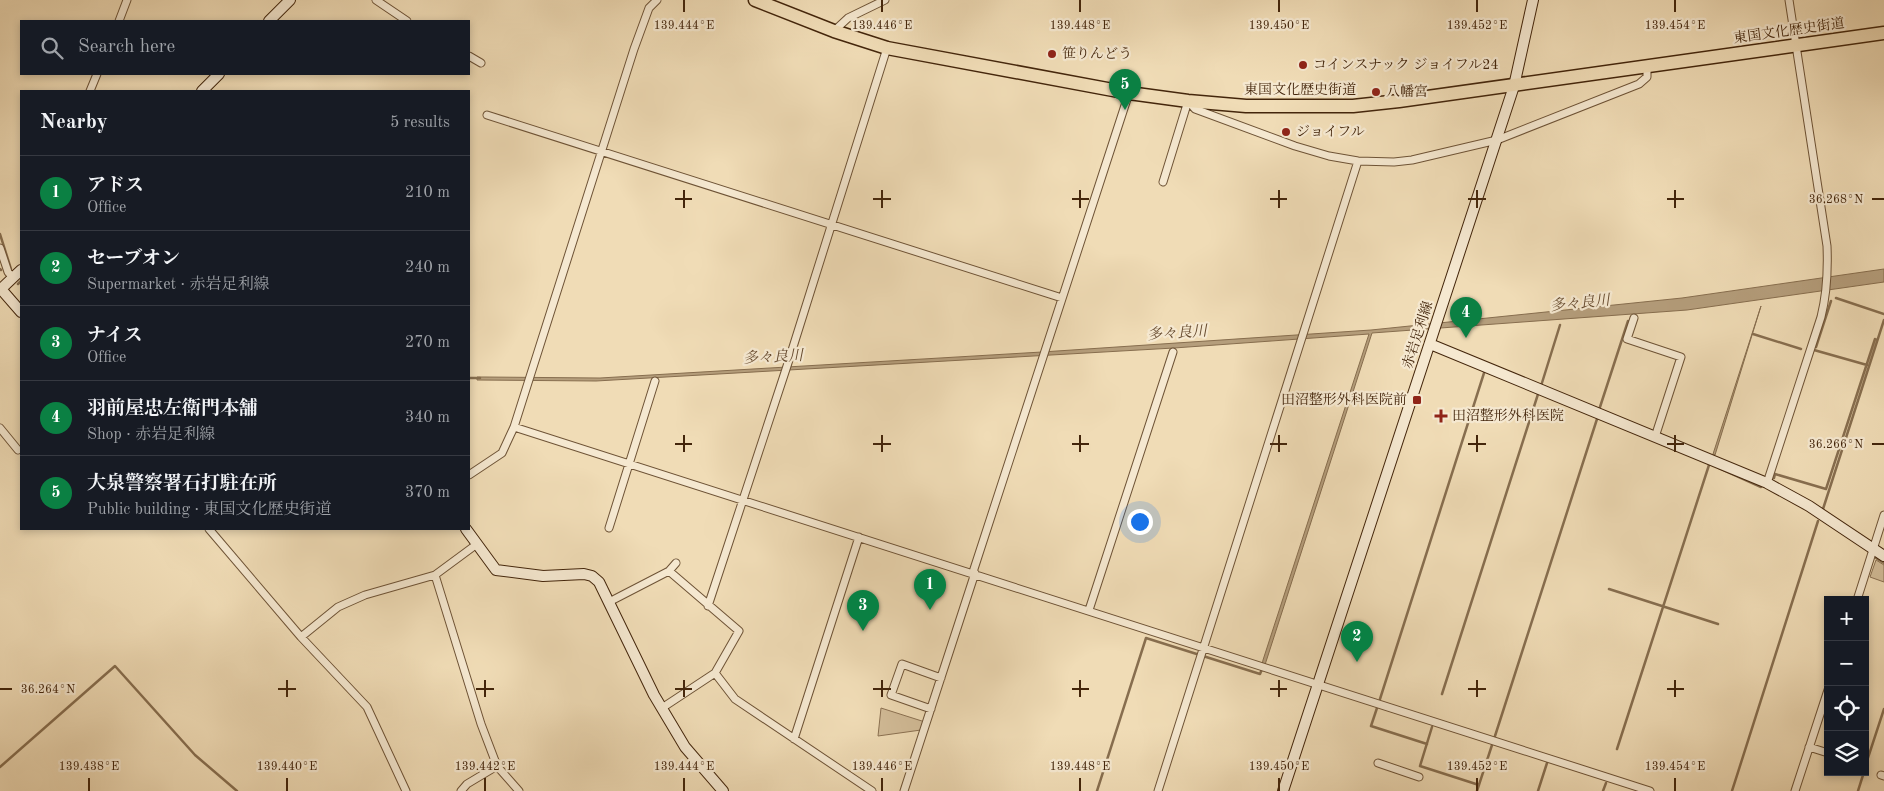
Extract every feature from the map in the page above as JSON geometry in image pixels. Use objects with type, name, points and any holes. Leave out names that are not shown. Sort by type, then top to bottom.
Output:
[{"type":"highway","name":"東国文化歴史街道","points":[[755,0],[834,31],[887,48],[1129,93],[1246,106],[1353,106],[1514,86],[1884,33]]},
{"type":"street","points":[[118,20],[127,0]]},
{"type":"street","points":[[270,20],[290,0]]},
{"type":"street","points":[[376,0],[406,20]]},
{"type":"street","points":[[470,474],[502,453],[514,427],[644,18],[649,8],[657,0]]},
{"type":"street","points":[[865,0],[865,10]]},
{"type":"street","points":[[834,31],[848,18],[885,0]]},
{"type":"street","name":"赤岩足利線","points":[[1283,791],[1497,140],[1514,86],[1533,0]]},
{"type":"street","points":[[1767,483],[1820,317],[1826,292],[1828,270],[1827,246],[1788,0]]},
{"type":"street","points":[[708,606],[887,48]]},
{"type":"street","points":[[470,57],[481,63]]},
{"type":"street","points":[[1188,101],[1195,109],[1295,146],[1358,161],[1412,160],[1497,140],[1639,84],[1647,77],[1647,67]]},
{"type":"street","points":[[90,90],[97,75]]},
{"type":"street","points":[[203,90],[218,75]]},
{"type":"street","points":[[904,791],[1129,93]]},
{"type":"street","points":[[1163,182],[1188,101]]},
{"type":"street","points":[[487,115],[602,150],[1062,298]]},
{"type":"street","points":[[1158,791],[1358,161]]},
{"type":"street","points":[[0,248],[12,278]]},
{"type":"street","points":[[20,271],[1,289],[20,311]]},
{"type":"street","points":[[1634,318],[1627,339],[1681,357],[1655,437]]},
{"type":"street","points":[[1430,344],[1767,483],[1809,506],[1884,556]]},
{"type":"street","points":[[1090,610],[1173,352]]},
{"type":"street","points":[[609,528],[628,463],[656,381]]},
{"type":"street","points":[[514,427],[1650,791]]},
{"type":"street","points":[[0,428],[18,450]]},
{"type":"street","points":[[1858,596],[1884,515]]},
{"type":"street","points":[[210,530],[301,637],[367,707],[406,791]]},
{"type":"street","points":[[467,530],[492,565],[504,572],[543,576],[584,574],[592,576],[599,582],[662,708],[685,747],[723,791]]},
{"type":"street","points":[[794,739],[860,537]]},
{"type":"street","points":[[301,637],[338,607],[365,595],[435,574],[477,544]]},
{"type":"street","points":[[609,602],[669,571],[676,563]]},
{"type":"street","points":[[662,708],[715,673],[739,631],[669,571]]},
{"type":"street","points":[[435,574],[478,716],[497,766],[519,791]]},
{"type":"street","points":[[931,709],[891,695],[902,664],[941,678]]},
{"type":"street","points":[[715,673],[735,699],[872,791]]},
{"type":"street","points":[[1795,791],[1824,702]]},
{"type":"street","points":[[1809,747],[1824,752]]},
{"type":"street","points":[[1378,763],[1419,777]]},
{"type":"street","points":[[461,791],[467,784],[497,766]]},
{"type":"shaded area","points":[[1884,269],[1884,282],[1687,310],[1372,333],[1263,671],[1261,670],[1263,660],[1369,334],[1174,348],[596,381],[477,380],[477,377],[600,378],[1042,352],[1371,330],[1682,298]]},
{"type":"shaded area","points":[[1761,306],[1715,455],[1713,454]]},
{"type":"shaded area","points":[[1876,560],[1884,565],[1884,582],[1870,577]]},
{"type":"shaded area","points":[[881,708],[925,722],[921,730],[878,736]]},
{"type":"waterway","name":"多々良川","points":[[0,234],[11,269]]},
{"type":"waterway","points":[[1836,298],[1884,314]]},
{"type":"waterway","points":[[1816,347],[1831,301]]},
{"type":"waterway","points":[[1823,509],[1884,320]]},
{"type":"waterway","points":[[1600,407],[1628,321]]},
{"type":"waterway","points":[[1541,386],[1560,325]]},
{"type":"waterway","points":[[1753,334],[1801,349]]},
{"type":"waterway","points":[[1774,478],[1775,474],[1826,489],[1875,339],[1877,340]]},
{"type":"waterway","points":[[1814,350],[1867,365]]},
{"type":"waterway","points":[[1380,699],[1484,373]]},
{"type":"waterway","name":"多々良川","points":[[470,378],[480,378]]},
{"type":"waterway","points":[[1442,694],[1539,391]]},
{"type":"waterway","points":[[1495,736],[1597,419]]},
{"type":"waterway","points":[[1617,749],[1709,465]]},
{"type":"waterway","points":[[1719,468],[1761,487]]},
{"type":"waterway","points":[[1732,791],[1818,521]]},
{"type":"waterway","points":[[1876,558],[1884,563]]},
{"type":"waterway","points":[[1609,589],[1718,624]]},
{"type":"waterway","points":[[1097,791],[1146,638],[1260,674],[1262,669]]},
{"type":"waterway","points":[[0,767],[115,666],[195,755],[237,791]]},
{"type":"waterway","points":[[1377,708],[1371,726],[1427,744]]},
{"type":"waterway","points":[[1869,755],[1884,709]]},
{"type":"waterway","points":[[1432,727],[1420,766],[1479,785]]},
{"type":"waterway","points":[[1477,791],[1492,745]]},
{"type":"waterway","points":[[1538,791],[1547,763]]},
{"type":"waterway","points":[[1858,791],[1863,776]]},
{"type":"waterway","points":[[1603,791],[1606,783]]},
{"type":"place","name":"笹りんどう","points":[[1052,54]]},
{"type":"place","name":"コインスナック ジョイフル24","points":[[1303,65]]},
{"type":"place","name":"八幡宮","points":[[1376,92]]},
{"type":"place","name":"大泉警察署石打駐在所","points":[[1125,110]]},
{"type":"place","name":"ジョイフル","points":[[1286,132]]},
{"type":"place","name":"羽前屋忠左衛門本舗","points":[[1466,338]]},
{"type":"place","name":"田沼整形外科医院前","points":[[1417,400]]},
{"type":"place","name":"田沼整形外科医院","points":[[1441,416]]},
{"type":"place","name":"アドス","points":[[930,610]]},
{"type":"place","name":"ナイス","points":[[863,631]]},
{"type":"place","name":"セーブオン","points":[[1357,662]]}]
